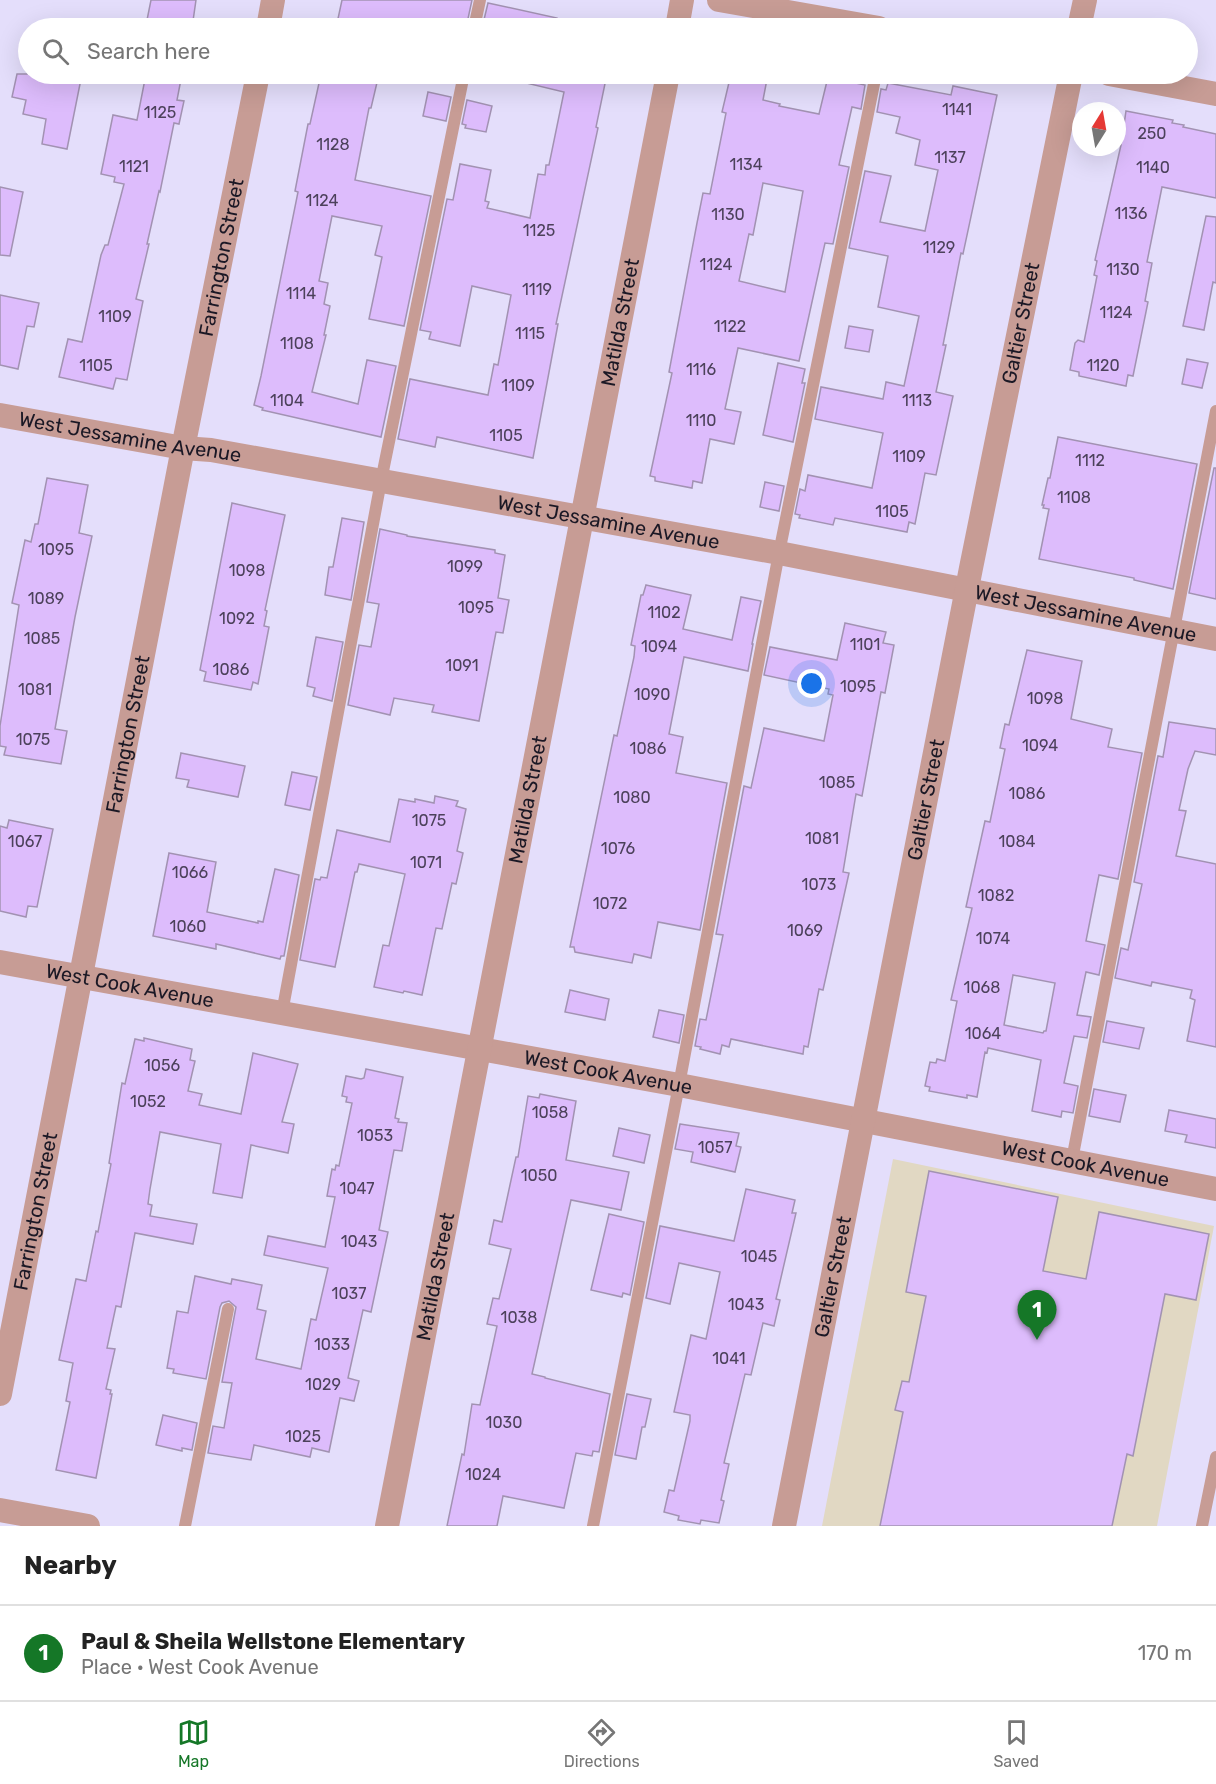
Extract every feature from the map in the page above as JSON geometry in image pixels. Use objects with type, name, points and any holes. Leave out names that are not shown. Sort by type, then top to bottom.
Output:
[{"type":"street","points":[[270,18],[273,0]]},
{"type":"street","points":[[679,18],[682,0]]},
{"type":"street","points":[[720,0],[822,18]]},
{"type":"street","points":[[1082,18],[1085,0]]},
{"type":"street","name":"Farrington Street","points":[[0,1394],[183,448],[256,84]]},
{"type":"street","name":"Matilda Street","points":[[387,1526],[666,84]]},
{"type":"street","name":"Galtier Street","points":[[783,1526],[1069,84]]},
{"type":"street","points":[[1162,84],[1216,94]]},
{"type":"street","name":"West Jessamine Avenue","points":[[0,415],[183,448],[211,450],[779,553],[1216,639]]},
{"type":"street","name":"West Cook Avenue","points":[[0,962],[679,1085],[1216,1189]]},
{"type":"street","points":[[0,1510],[88,1526]]},
{"type":"lane","points":[[476,18],[480,0]]},
{"type":"lane","points":[[282,1013],[381,481],[462,84]]},
{"type":"lane","points":[[593,1526],[779,553],[874,84]]},
{"type":"lane","points":[[1072,1160],[1216,411]]},
{"type":"lane","points":[[184,1526],[228,1309]]},
{"type":"lane","points":[[1202,1526],[1216,1456]]},
{"type":"shaded area","points":[[893,1159],[1214,1226],[1157,1526],[822,1526]]},
{"type":"building","points":[[151,0],[196,0],[193,18],[147,18]]},
{"type":"building","points":[[342,0],[472,0],[468,18],[338,18]]},
{"type":"building","points":[[488,3],[557,18],[484,18]]},
{"type":"building","points":[[17,74],[18,84],[80,84],[67,149],[42,144],[46,119],[23,114],[26,100],[12,97]]},
{"type":"building","points":[[144,84],[180,84],[177,100],[184,101],[179,124],[174,123],[147,244],[149,244],[136,299],[143,301],[127,380],[116,378],[113,389],[59,377],[68,339],[82,342],[101,255],[105,245],[108,245],[124,184],[114,182],[115,177],[101,174],[113,115],[137,120]]},
{"type":"building","points":[[319,84],[377,84],[371,108],[369,108],[355,180],[431,196],[404,326],[369,319],[382,257],[375,255],[382,226],[332,216],[319,281],[328,283],[324,304],[330,306],[324,335],[326,335],[312,392],[358,404],[367,360],[396,366],[381,437],[262,410],[263,408],[254,405],[298,192],[295,191],[308,124],[310,124]]},
{"type":"building","points":[[530,84],[605,84],[596,127],[598,128],[556,324],[558,324],[533,458],[437,437],[435,447],[398,439],[410,379],[488,395],[494,364],[498,365],[511,295],[472,286],[460,346],[429,339],[431,332],[420,330],[447,199],[453,200],[460,164],[491,170],[485,201],[489,202],[487,208],[530,218],[538,174],[545,175],[546,165],[549,165],[564,92]]},
{"type":"building","points":[[729,84],[766,84],[763,100],[780,104],[779,106],[819,114],[826,84],[865,85],[861,109],[852,107],[839,165],[849,167],[833,244],[825,243],[799,361],[738,348],[725,409],[741,412],[734,444],[710,439],[702,483],[693,481],[692,488],[655,481],[655,477],[650,476],[672,373],[669,372],[703,193],[710,194],[726,113],[722,112]],"holes":[[[763,183],[803,191],[785,292],[739,281],[749,234],[753,235]]]},
{"type":"building","points":[[888,84],[893,84],[951,95],[953,86],[997,95],[963,254],[961,253],[936,392],[953,396],[936,475],[925,473],[915,524],[909,522],[907,532],[835,518],[833,525],[799,518],[800,515],[795,514],[800,489],[805,491],[808,475],[872,488],[883,433],[815,419],[821,387],[883,399],[886,382],[904,386],[919,316],[878,307],[888,256],[849,248],[865,171],[891,176],[880,222],[925,231],[938,170],[915,165],[920,140],[896,133],[900,117],[877,112],[881,89],[886,90]]},
{"type":"building","points":[[428,92],[451,97],[446,121],[423,116]]},
{"type":"building","points":[[467,100],[492,106],[486,132],[465,128],[466,125],[462,124]]},
{"type":"building","points":[[1126,111],[1173,120],[1172,123],[1184,125],[1183,127],[1216,134],[1216,198],[1162,187],[1147,262],[1152,263],[1145,301],[1148,302],[1133,376],[1128,375],[1126,386],[1079,376],[1079,372],[1070,370],[1075,343],[1078,340],[1084,342],[1097,276],[1094,275],[1097,261],[1095,260],[1119,156],[1126,156]]},
{"type":"building","points":[[0,187],[23,192],[10,256],[0,255]]},
{"type":"building","points":[[1206,216],[1216,217],[1216,283],[1213,282],[1204,330],[1183,326]]},
{"type":"building","points":[[0,295],[39,303],[34,327],[27,326],[18,369],[0,365]]},
{"type":"building","points":[[849,326],[873,330],[869,352],[845,348]]},
{"type":"building","points":[[1187,359],[1208,363],[1202,388],[1182,384]]},
{"type":"building","points":[[778,363],[805,369],[802,383],[805,383],[793,442],[763,435]]},
{"type":"building","points":[[1058,437],[1197,464],[1173,589],[1134,580],[1134,578],[1039,559],[1049,509],[1043,508],[1044,505],[1042,505]]},
{"type":"building","points":[[1214,468],[1216,468],[1216,599],[1189,593]]},
{"type":"building","points":[[47,478],[88,485],[79,533],[92,536],[55,729],[67,731],[61,764],[4,755],[6,747],[0,746],[0,726],[19,605],[12,603],[25,540],[31,542],[35,524],[38,524]]},
{"type":"building","points":[[765,482],[784,486],[779,511],[760,507]]},
{"type":"building","points":[[232,503],[285,515],[265,610],[267,611],[264,626],[269,627],[258,684],[253,682],[251,690],[204,681],[206,672],[200,670]]},
{"type":"building","points":[[342,518],[364,522],[351,600],[325,595],[329,567],[333,567]]},
{"type":"building","points":[[380,529],[407,536],[495,550],[495,553],[505,555],[498,598],[509,600],[503,633],[496,632],[479,721],[432,712],[434,705],[394,698],[390,715],[348,705],[359,645],[371,647],[379,604],[367,602]]},
{"type":"building","points":[[646,585],[691,595],[683,629],[732,640],[741,597],[761,601],[748,671],[684,657],[669,734],[683,737],[676,773],[727,783],[700,930],[658,922],[651,958],[634,954],[632,963],[575,952],[574,947],[570,947],[614,735],[617,736],[634,657],[635,646],[631,645],[641,595]]},
{"type":"building","points":[[845,623],[886,632],[883,643],[894,645],[885,693],[881,692],[862,796],[856,794],[843,872],[849,873],[823,990],[819,989],[808,1047],[804,1046],[803,1054],[731,1039],[729,1047],[722,1045],[720,1054],[700,1049],[701,1047],[695,1046],[700,1019],[706,1020],[723,935],[716,934],[744,786],[751,788],[764,728],[824,741],[833,695],[828,694],[829,689],[764,675],[770,647],[837,660]]},
{"type":"building","points":[[316,637],[343,642],[332,701],[313,696],[315,688],[307,686]]},
{"type":"building","points":[[1027,650],[1082,661],[1071,719],[1112,729],[1108,747],[1142,753],[1118,879],[1099,875],[1086,941],[1105,945],[1099,975],[1086,972],[1077,1015],[1091,1017],[1087,1038],[1074,1036],[1064,1083],[1078,1086],[1073,1113],[1062,1111],[1061,1117],[1032,1111],[1041,1060],[988,1048],[987,1053],[985,1052],[977,1097],[967,1095],[967,1098],[929,1091],[930,1087],[925,1086],[930,1062],[936,1063],[937,1059],[945,1061],[957,1001],[951,1000],[972,908],[966,907],[985,821],[990,822],[1005,749],[1000,748],[1005,724],[1009,725]],"holes":[[[1013,975],[1055,983],[1046,1031],[1043,1033],[1004,1025]]]},
{"type":"building","points":[[1169,722],[1216,729],[1216,755],[1195,751],[1188,769],[1179,810],[1186,811],[1176,856],[1216,864],[1216,1047],[1187,1041],[1195,1000],[1190,998],[1192,990],[1152,982],[1151,986],[1115,978],[1121,948],[1128,950],[1142,884],[1134,882],[1158,756],[1163,757]]},
{"type":"building","points":[[181,753],[245,766],[238,797],[187,787],[189,780],[176,778]]},
{"type":"building","points":[[292,772],[317,777],[310,810],[285,805]]},
{"type":"building","points":[[435,796],[458,801],[456,806],[466,809],[457,851],[463,853],[456,884],[452,883],[442,929],[436,928],[422,995],[374,987],[383,945],[389,946],[405,874],[359,864],[355,872],[335,967],[300,960],[315,879],[327,878],[337,830],[390,842],[399,799],[415,802],[415,799],[434,803]]},
{"type":"building","points":[[9,820],[53,829],[37,907],[28,906],[26,917],[0,911],[0,826],[7,828]]},
{"type":"building","points":[[169,853],[216,862],[207,912],[258,923],[258,921],[263,922],[275,869],[299,875],[284,956],[280,959],[216,944],[216,949],[153,936]]},
{"type":"building","points":[[570,990],[609,999],[605,1020],[565,1012]]},
{"type":"building","points":[[659,1010],[684,1015],[679,1043],[653,1037]]},
{"type":"building","points":[[1107,1021],[1144,1028],[1139,1049],[1103,1042]]},
{"type":"building","points":[[144,1038],[192,1049],[190,1060],[195,1061],[188,1091],[202,1094],[199,1105],[241,1114],[253,1053],[298,1064],[282,1122],[294,1124],[288,1153],[251,1145],[242,1198],[213,1193],[221,1144],[160,1132],[148,1204],[152,1205],[150,1216],[197,1224],[193,1244],[135,1233],[121,1307],[116,1306],[107,1348],[115,1349],[106,1389],[111,1390],[110,1394],[112,1394],[96,1478],[56,1470],[70,1402],[66,1401],[73,1363],[59,1360],[76,1279],[86,1281],[96,1231],[98,1232],[111,1164],[109,1163],[122,1083],[125,1084],[135,1039],[144,1041]]},
{"type":"building","points":[[366,1069],[403,1077],[395,1118],[399,1119],[398,1122],[407,1123],[402,1151],[394,1150],[379,1230],[388,1232],[371,1312],[363,1310],[348,1378],[359,1381],[354,1401],[340,1398],[329,1452],[312,1448],[310,1457],[254,1445],[251,1460],[208,1453],[213,1426],[224,1428],[232,1383],[222,1382],[236,1307],[229,1301],[222,1303],[220,1307],[206,1379],[173,1373],[174,1369],[167,1368],[177,1311],[188,1313],[195,1276],[231,1284],[232,1279],[262,1285],[257,1309],[266,1311],[256,1359],[301,1369],[311,1319],[316,1320],[328,1268],[264,1255],[268,1236],[325,1247],[335,1197],[327,1196],[332,1169],[335,1170],[336,1165],[339,1166],[352,1103],[346,1102],[347,1097],[342,1096],[346,1076],[364,1078]]},
{"type":"building","points":[[1094,1089],[1126,1095],[1120,1122],[1089,1116]]},
{"type":"building","points":[[540,1094],[576,1101],[566,1160],[629,1172],[621,1210],[571,1200],[532,1374],[610,1394],[599,1452],[593,1451],[592,1456],[576,1453],[564,1508],[503,1496],[497,1526],[447,1526],[462,1454],[464,1455],[472,1404],[480,1405],[497,1326],[487,1324],[493,1298],[499,1299],[511,1249],[489,1244],[494,1220],[502,1222],[516,1157],[518,1157],[528,1096],[539,1098]]},
{"type":"building","points":[[1169,1110],[1216,1119],[1216,1148],[1185,1142],[1187,1135],[1165,1131]]},
{"type":"building","points":[[680,1124],[739,1133],[736,1146],[741,1147],[735,1172],[691,1162],[693,1152],[675,1149]]},
{"type":"building","points":[[619,1128],[650,1135],[644,1163],[613,1156]]},
{"type":"building","points":[[929,1171],[1058,1197],[1043,1271],[1086,1279],[1099,1212],[1209,1234],[1196,1300],[1165,1294],[1133,1456],[1127,1454],[1112,1526],[880,1526],[903,1412],[895,1410],[902,1381],[909,1382],[926,1296],[906,1292]]},
{"type":"building","points":[[746,1189],[795,1200],[792,1213],[796,1213],[776,1299],[780,1300],[774,1326],[763,1323],[751,1375],[745,1374],[724,1463],[729,1464],[721,1500],[724,1501],[719,1523],[701,1520],[700,1524],[678,1520],[679,1516],[664,1512],[669,1490],[674,1491],[690,1421],[690,1415],[674,1412],[691,1335],[706,1339],[720,1272],[679,1263],[670,1304],[646,1298],[660,1226],[734,1241]]},
{"type":"building","points":[[609,1214],[644,1222],[630,1295],[623,1293],[622,1297],[591,1290]]},
{"type":"building","points":[[627,1394],[651,1399],[645,1427],[642,1427],[636,1459],[615,1455]]},
{"type":"building","points":[[163,1415],[197,1423],[192,1450],[182,1448],[182,1451],[156,1445]]},
{"type":"place","name":"Paul & Sheila Wellstone Elementary","points":[[1037,1340]]}]
